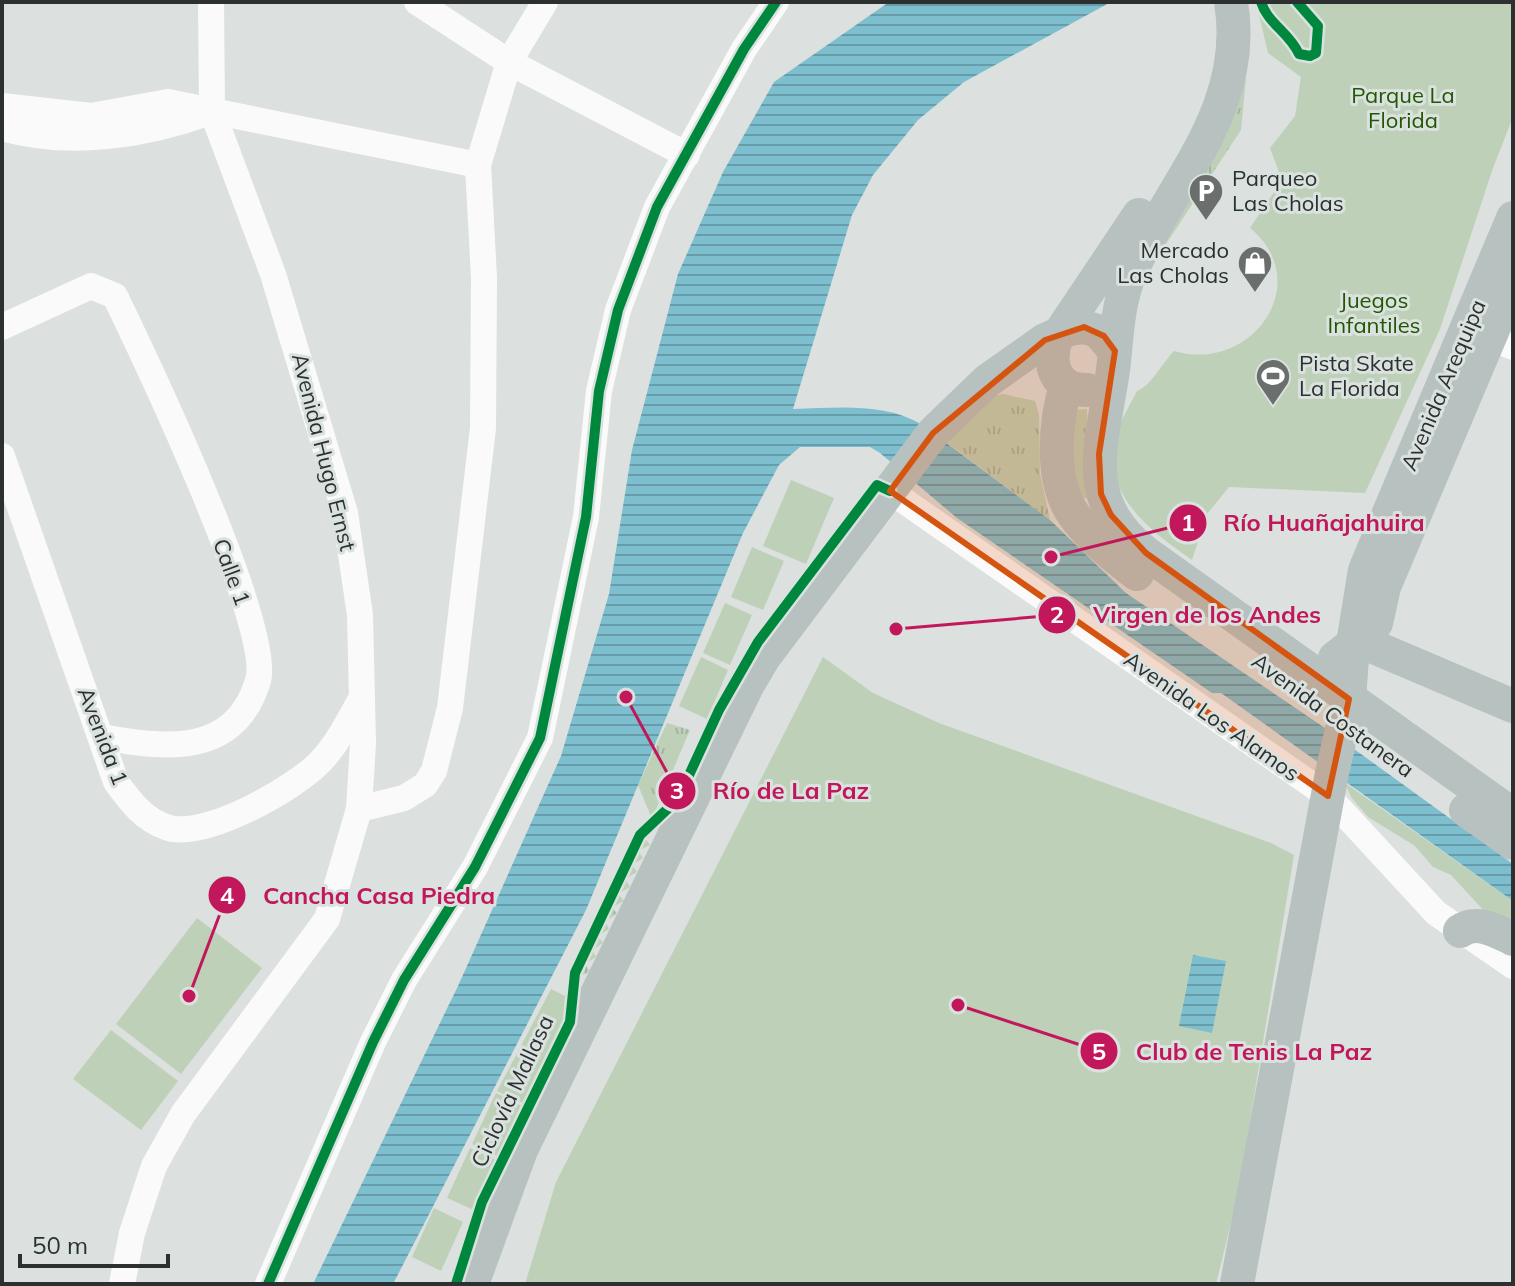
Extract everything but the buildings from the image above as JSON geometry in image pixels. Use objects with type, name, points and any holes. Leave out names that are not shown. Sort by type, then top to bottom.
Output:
[{"type":"main road","points":[[1063,384],[1053,368],[1051,353],[1196,123],[1213,65],[1215,43],[1210,2]]},
{"type":"main road","name":"Avenida Costanera","points":[[1231,2],[1235,42],[1230,81],[1211,132],[1129,278],[1099,454],[1101,494],[1111,515],[1135,545],[1304,668],[1343,720],[1513,815]]},
{"type":"main road","name":"Avenida Arequipa","points":[[1490,338],[1513,218]]},
{"type":"main road","name":"Avenida Arequipa","points":[[1330,785],[1363,646],[1365,570],[1490,338],[1513,282]]},
{"type":"main road","points":[[472,1284],[521,1150],[747,686],[764,657],[933,433],[987,381],[1045,340],[1062,332],[1091,329],[1104,336],[1114,362],[1096,388],[1079,390],[1063,384],[987,381]]},
{"type":"main road","name":"Avenida Costanera","points":[[1063,384],[1059,408],[1058,460],[1069,508],[1084,526],[1133,571],[1513,843]]},
{"type":"main road","points":[[1304,668],[1332,661],[1363,646],[1513,706]]},
{"type":"main road","points":[[1237,1284],[1330,785]]},
{"type":"main road","points":[[1460,931],[1471,925],[1483,926],[1513,939]]},
{"type":"street","name":"Avenida Hugo Ernst","points":[[122,1284],[132,1233],[154,1166],[183,1114],[327,919],[359,809],[360,615],[345,513],[297,347],[212,111],[211,2]]},
{"type":"street","points":[[417,2],[509,62],[687,155]]},
{"type":"street","points":[[359,809],[404,798],[425,785],[434,771],[450,708],[483,428],[484,278],[478,165],[509,62],[545,2]]},
{"type":"street","points":[[268,1284],[392,1005],[475,867],[540,738],[586,517],[599,391],[618,310],[657,207],[744,49],[776,2]]},
{"type":"street","points":[[2,106],[91,116],[168,102],[478,165]]},
{"type":"street","points":[[2,128],[82,140],[178,124],[212,111]]},
{"type":"street","name":"Calle 1","points":[[2,327],[91,286],[115,296],[170,411],[242,595],[254,640],[259,678],[232,726],[200,743],[144,745],[101,737]]},
{"type":"street","name":"Avenida 1","points":[[2,456],[9,498],[116,782],[133,805],[148,818],[180,830],[213,822],[260,804],[309,773],[334,745],[361,699]]},
{"type":"street","name":"Avenida Los Alamos","points":[[897,482],[1330,785],[1410,889],[1460,931],[1513,966]]},
{"type":"highlighted area","points":[[1084,327],[1104,336],[1115,351],[1099,454],[1101,494],[1111,515],[1146,553],[1349,699],[1328,796],[890,491],[933,433],[1045,340]]},
{"type":"green space","name":"Parque La Florida","points":[[1256,2],[1513,2],[1513,117],[1440,329],[1365,493],[1229,487],[1207,514],[1192,560],[1161,537],[1133,510],[1116,477],[1113,457],[1118,430],[1137,391],[1152,379],[1174,351],[1202,355],[1228,349],[1250,336],[1266,318],[1276,297],[1277,273],[1269,250],[1250,228],[1282,180],[1270,148],[1295,116],[1301,77],[1268,53]]},
{"type":"green space","points":[[1243,73],[1246,78],[1241,130],[1149,270]]},
{"type":"green space","points":[[1003,394],[1035,401],[1039,415],[1040,474],[1050,520],[945,441],[987,397]]},
{"type":"green space","points":[[1087,409],[1089,497],[1083,499],[1075,489],[1071,410]]},
{"type":"green space","points":[[791,480],[834,498],[806,564],[763,546]]},
{"type":"green space","points":[[752,547],[784,561],[763,610],[731,597]]},
{"type":"green space","points":[[725,603],[752,615],[730,665],[703,653]]},
{"type":"green space","points":[[701,657],[728,670],[707,719],[679,706]]},
{"type":"green space","points":[[823,657],[873,693],[939,723],[1271,843],[1294,855],[1237,1199],[1216,1284],[525,1284],[556,1182]]},
{"type":"green space","points":[[667,723],[690,730],[652,819],[638,785]]},
{"type":"green space","points":[[1345,783],[1513,901],[1513,925],[1487,914],[1451,875],[1433,867],[1415,846],[1368,817],[1351,797]]},
{"type":"green space","points":[[644,837],[650,845],[638,851],[643,858],[632,865],[637,872],[625,879],[630,887],[618,894],[624,901],[612,907],[617,914],[605,921],[609,929],[598,936],[603,943],[592,950],[596,957],[585,964],[590,971],[578,978]]},
{"type":"green space","points":[[197,918],[262,968],[181,1074],[116,1024]]},
{"type":"green space","points":[[551,989],[565,996],[568,992],[566,1020],[523,1103],[497,1091]]},
{"type":"green space","points":[[111,1030],[178,1081],[141,1130],[73,1079]]},
{"type":"green space","points":[[496,1093],[522,1106],[498,1156],[472,1144]]},
{"type":"green space","points":[[470,1148],[498,1161],[476,1211],[447,1198]]},
{"type":"green space","points":[[434,1208],[463,1222],[441,1271],[412,1257]]},
{"type":"water","points":[[889,2],[1111,2],[964,82],[918,120],[873,175],[852,215],[793,409],[875,409],[921,424],[1050,520],[1126,593],[1325,728],[1513,864],[1513,901],[1221,693],[1212,693],[957,518],[880,453],[870,447],[800,447],[779,465],[743,533],[586,910],[393,1284],[313,1284],[458,986],[561,756],[609,594],[632,450],[678,274],[723,172],[774,82]]},
{"type":"water","points":[[1193,955],[1226,961],[1212,1033],[1179,1026]]},
{"type":"cycle path","points":[[268,1284],[373,1042],[404,980],[475,867],[540,738],[586,517],[599,391],[618,310],[657,207],[744,49],[776,2]]},
{"type":"cycle path","points":[[1261,2],[1268,16],[1299,54],[1310,56],[1316,53],[1318,26],[1297,2]]},
{"type":"cycle path","name":"Ciclovía Mallasa","points":[[456,1284],[482,1202],[570,1022],[575,973],[640,835],[678,799],[719,710],[758,642],[877,485],[890,491]]},
{"type":"place","name":"Parqueo Las Cholas","points":[[1206,222]]},
{"type":"place","name":"Mercado Las Cholas","points":[[1255,294]]},
{"type":"place","name":"Pista Skate La Florida","points":[[1273,407]]},
{"type":"place","name":"Río Huañajahuira","points":[[1051,557]]},
{"type":"place","name":"Virgen de los Andes","points":[[896,629]]},
{"type":"place","name":"Río de La Paz","points":[[626,697]]},
{"type":"place","name":"Cancha Casa Piedra","points":[[189,996]]},
{"type":"place","name":"Club de Tenis La Paz","points":[[958,1005]]},
{"type":"park label","name":"Juegos Infantiles","points":[[1374,312]]}]
